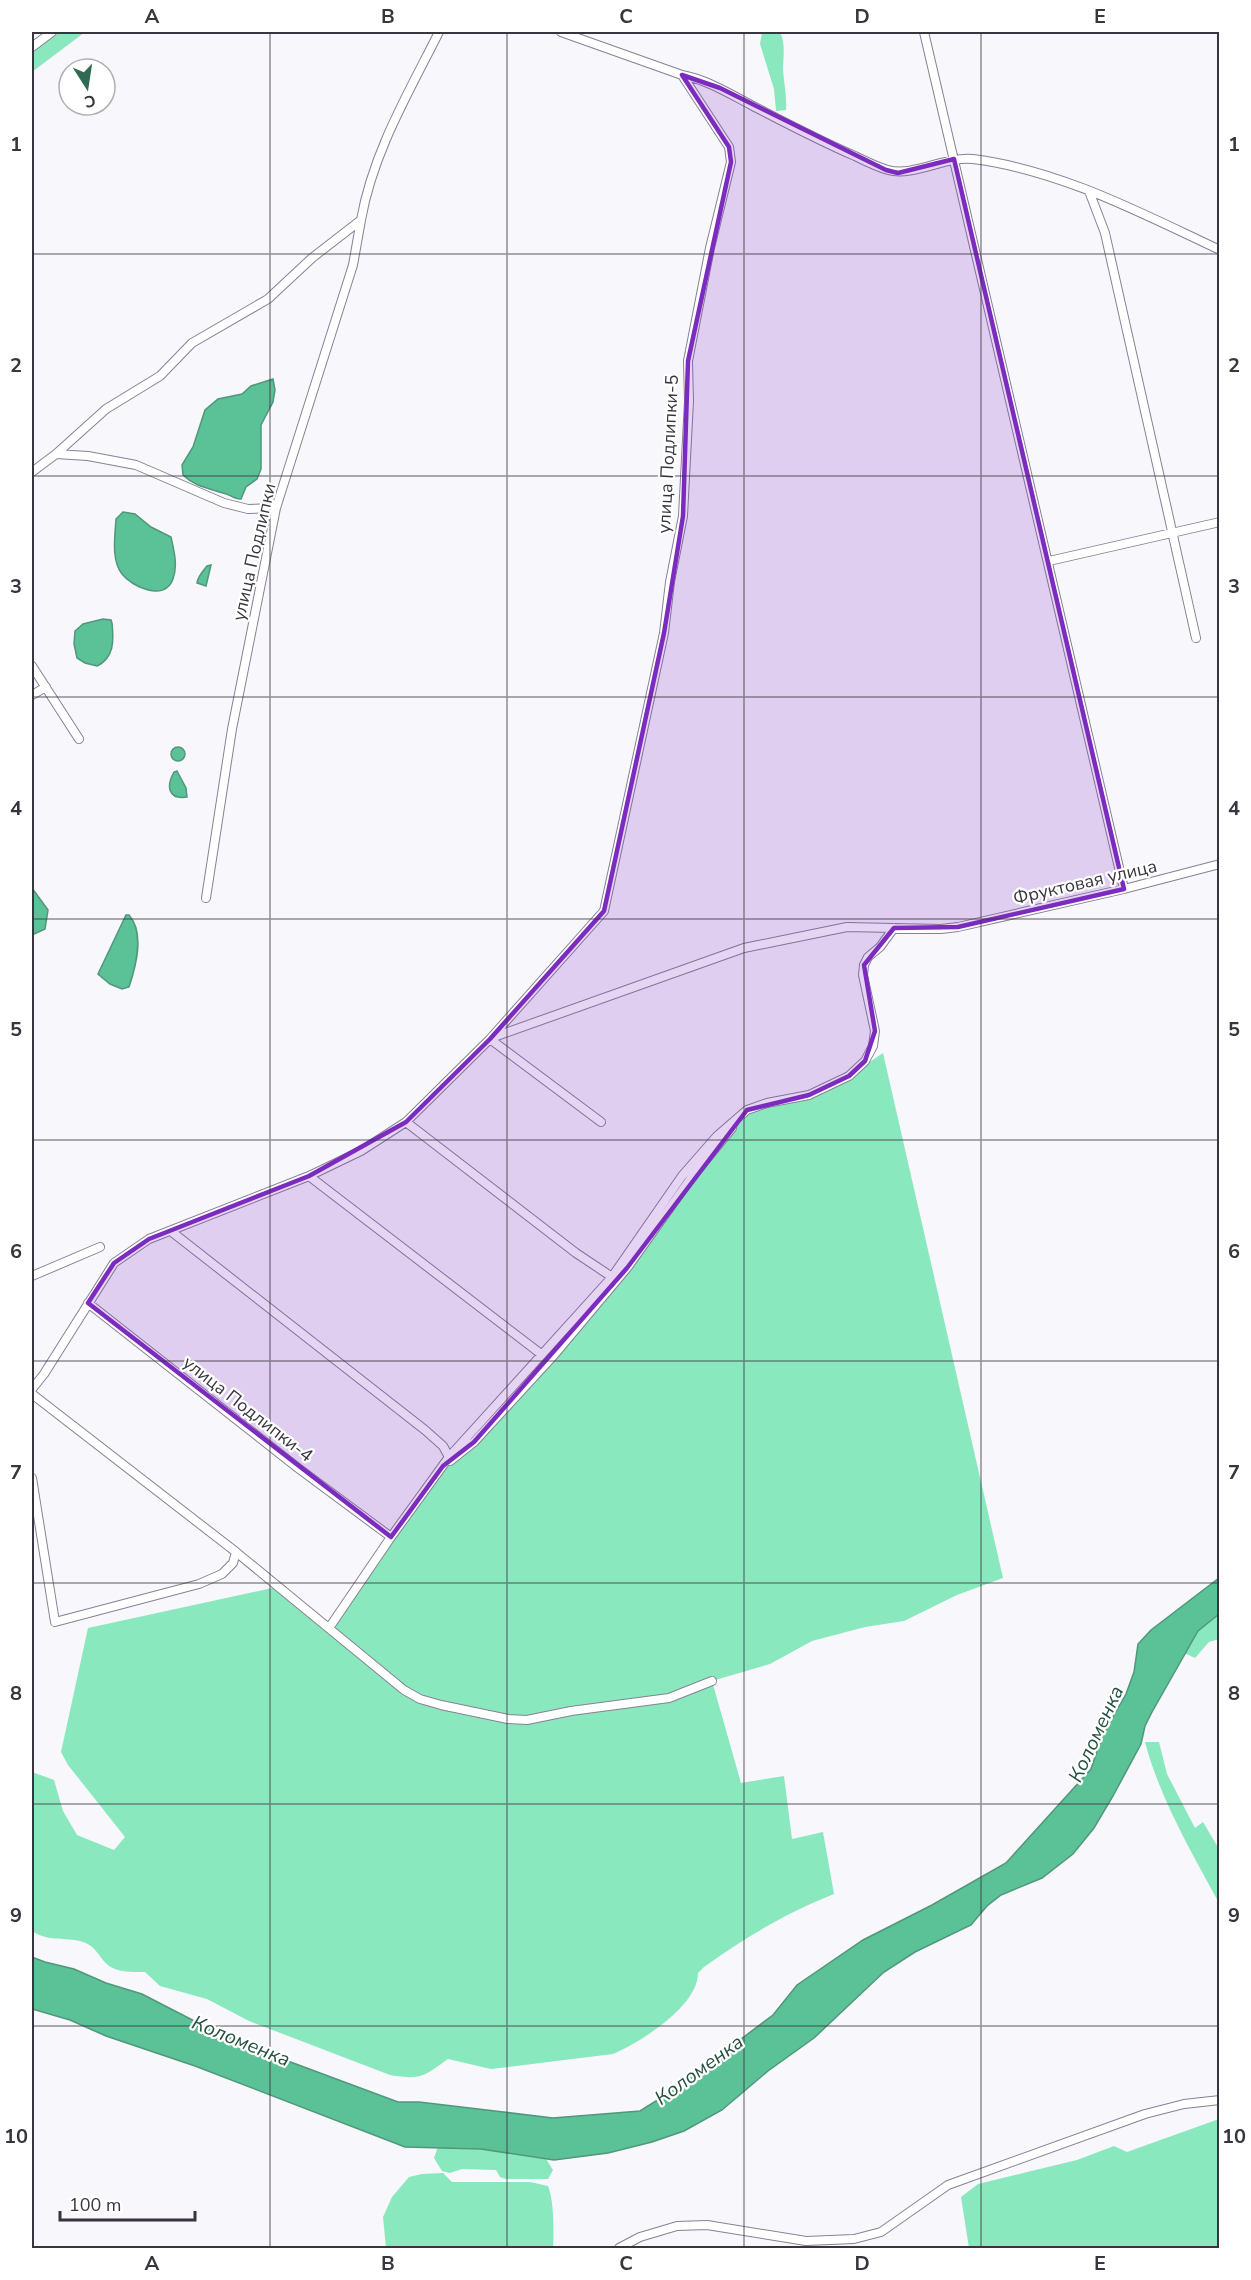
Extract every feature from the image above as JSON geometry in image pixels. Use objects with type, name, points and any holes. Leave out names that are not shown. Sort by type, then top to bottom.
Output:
[{"type":"street","points":[[32,47],[52,32]]},
{"type":"street","name":"улица Подлипки","points":[[206,898],[232,729],[276,508],[353,265],[365,197],[383,144],[439,32]]},
{"type":"street","points":[[561,32],[682,75],[697,78],[821,142],[886,170],[898,173],[954,159],[970,159],[1010,166],[1089,191],[1220,250]]},
{"type":"street","points":[[924,32],[1124,889]]},
{"type":"street","name":"улица Подлипки-5","points":[[490,1039],[604,911],[663,633],[683,516],[688,361],[710,248],[731,162],[729,147],[682,75]]},
{"type":"street","points":[[1089,191],[1106,233],[1196,638]]},
{"type":"street","points":[[32,472],[106,410],[160,376],[192,343],[268,298],[312,258],[361,220]]},
{"type":"street","points":[[56,454],[88,456],[136,465],[224,503],[248,509],[276,508]]},
{"type":"street","points":[[1049,561],[1220,522]]},
{"type":"street","points":[[32,666],[79,739]]},
{"type":"street","points":[[32,695],[46,687]]},
{"type":"street","name":"Фруктовая улица","points":[[490,1039],[744,948],[847,927],[941,929],[958,927],[1124,889],[1220,864]]},
{"type":"street","points":[[329,1628],[390,1537],[448,1457],[612,1277],[682,1176],[717,1136],[747,1110],[767,1103],[809,1095],[849,1076],[865,1061],[873,1046],[875,1031],[863,975],[864,964],[894,928]]},
{"type":"street","points":[[32,1389],[44,1374],[114,1263],[150,1239],[309,1176],[361,1151],[406,1122],[490,1039],[601,1122]]},
{"type":"street","points":[[443,1466],[474,1443],[554,1355],[627,1268],[691,1178],[747,1110]]},
{"type":"street","points":[[406,1122],[576,1253],[612,1277]]},
{"type":"street","points":[[309,1176],[541,1354]]},
{"type":"street","points":[[172,1232],[416,1423],[443,1446],[448,1457]]},
{"type":"street","points":[[32,1276],[100,1247]]},
{"type":"street","name":"улица Подлипки-4","points":[[88,1303],[298,1468],[390,1537]]},
{"type":"street","points":[[32,1394],[236,1552],[414,1697],[508,1719],[527,1720],[571,1711],[669,1698],[712,1681]]},
{"type":"street","points":[[32,1478],[55,1622],[199,1584],[222,1574],[233,1563],[236,1552]]},
{"type":"street","points":[[619,2248],[640,2237],[677,2226],[707,2225],[806,2241],[854,2239],[882,2232],[948,2185],[1144,2114],[1184,2104],[1220,2100]]},
{"type":"highlighted area","points":[[682,75],[720,88],[886,170],[898,173],[954,159],[1124,889],[958,927],[894,928],[864,965],[875,1031],[865,1061],[849,1076],[809,1095],[747,1110],[627,1268],[474,1442],[443,1466],[391,1537],[88,1303],[114,1263],[149,1239],[309,1176],[406,1122],[490,1039],[604,911],[664,633],[683,516],[688,361],[731,162],[729,147]]},
{"type":"shaded area","points":[[58,32],[85,32],[32,72],[32,51]]},
{"type":"shaded area","points":[[762,32],[780,32],[782,37],[786,110],[776,111],[774,89],[760,44]]},
{"type":"shaded area","points":[[273,379],[275,390],[273,402],[261,425],[261,469],[257,479],[246,487],[241,499],[201,486],[183,475],[182,465],[193,447],[205,410],[218,399],[242,394],[251,386]]},
{"type":"shaded area","points":[[123,512],[135,514],[151,527],[171,537],[175,568],[173,579],[163,590],[148,590],[140,587],[122,574],[116,562],[114,548],[116,519]]},
{"type":"shaded area","points":[[211,565],[206,586],[197,583],[202,572]]},
{"type":"shaded area","points":[[103,619],[111,620],[112,623],[113,642],[110,654],[103,663],[97,666],[85,663],[77,658],[74,644],[75,631],[83,624]]},
{"type":"shaded area","points":[[178,747],[183,749],[185,754],[183,759],[178,761],[173,759],[171,754],[173,749]]},
{"type":"shaded area","points":[[177,771],[186,788],[187,797],[176,796],[170,791],[171,777]]},
{"type":"shaded area","points":[[32,888],[48,910],[45,929],[32,935]]},
{"type":"shaded area","points":[[126,915],[129,915],[134,922],[138,950],[129,987],[122,989],[110,984],[98,974]]},
{"type":"shaded area","points":[[883,1053],[1003,1578],[957,1595],[904,1621],[865,1627],[812,1641],[770,1664],[712,1681],[741,1783],[784,1776],[792,1839],[823,1832],[834,1894],[767,1926],[704,1967],[698,1973],[689,1998],[678,2010],[652,2032],[613,2054],[491,2069],[448,2059],[427,2073],[415,2077],[390,2075],[249,2021],[207,1999],[160,1986],[145,1972],[127,1972],[113,1968],[86,1943],[46,1937],[32,1931],[32,1772],[54,1780],[63,1811],[77,1835],[114,1850],[125,1837],[68,1765],[61,1752],[88,1628],[277,1587],[329,1628],[421,1494],[612,1277],[682,1176],[753,1111],[809,1095],[849,1076]]},
{"type":"shaded area","points":[[1219,1578],[1219,1614],[1198,1631],[1152,1712],[1145,1726],[1141,1744],[1113,1796],[1094,1828],[1073,1854],[1042,1878],[1001,1895],[987,1906],[971,1925],[915,1952],[884,1972],[814,2038],[768,2071],[722,2110],[684,2131],[608,2153],[554,2160],[481,2149],[405,2147],[195,2066],[106,2036],[70,2020],[32,2009],[32,1957],[74,1969],[106,1983],[142,1994],[204,2026],[269,2054],[398,2102],[419,2102],[553,2118],[640,2111],[672,2091],[773,2015],[797,1985],[863,1940],[932,1905],[1006,1863],[1091,1769],[1102,1736],[1126,1694],[1134,1672],[1138,1644],[1151,1630]]},
{"type":"shaded area","points":[[1219,1614],[1219,1639],[1209,1642],[1195,1658],[1184,1653],[1198,1631]]},
{"type":"shaded area","points":[[1145,1742],[1159,1742],[1167,1774],[1195,1828],[1203,1822],[1219,1849],[1219,1903],[1168,1804]]},
{"type":"shaded area","points":[[1219,2119],[1219,2248],[969,2248],[961,2197],[978,2184],[1077,2160],[1114,2146],[1127,2152]]},
{"type":"shaded area","points":[[438,2147],[481,2149],[546,2159],[553,2170],[548,2179],[506,2179],[500,2177],[496,2170],[462,2169],[450,2173],[442,2171],[434,2158]]},
{"type":"shaded area","points":[[443,2173],[452,2182],[530,2182],[548,2186],[552,2208],[553,2248],[386,2248],[383,2217],[392,2197],[409,2177]]},
{"type":"water label","name":"Коломенка","points":[[1096,1734]]},
{"type":"water label","name":"Коломенка","points":[[241,2041]]},
{"type":"water label","name":"Коломенка","points":[[699,2070]]}]
